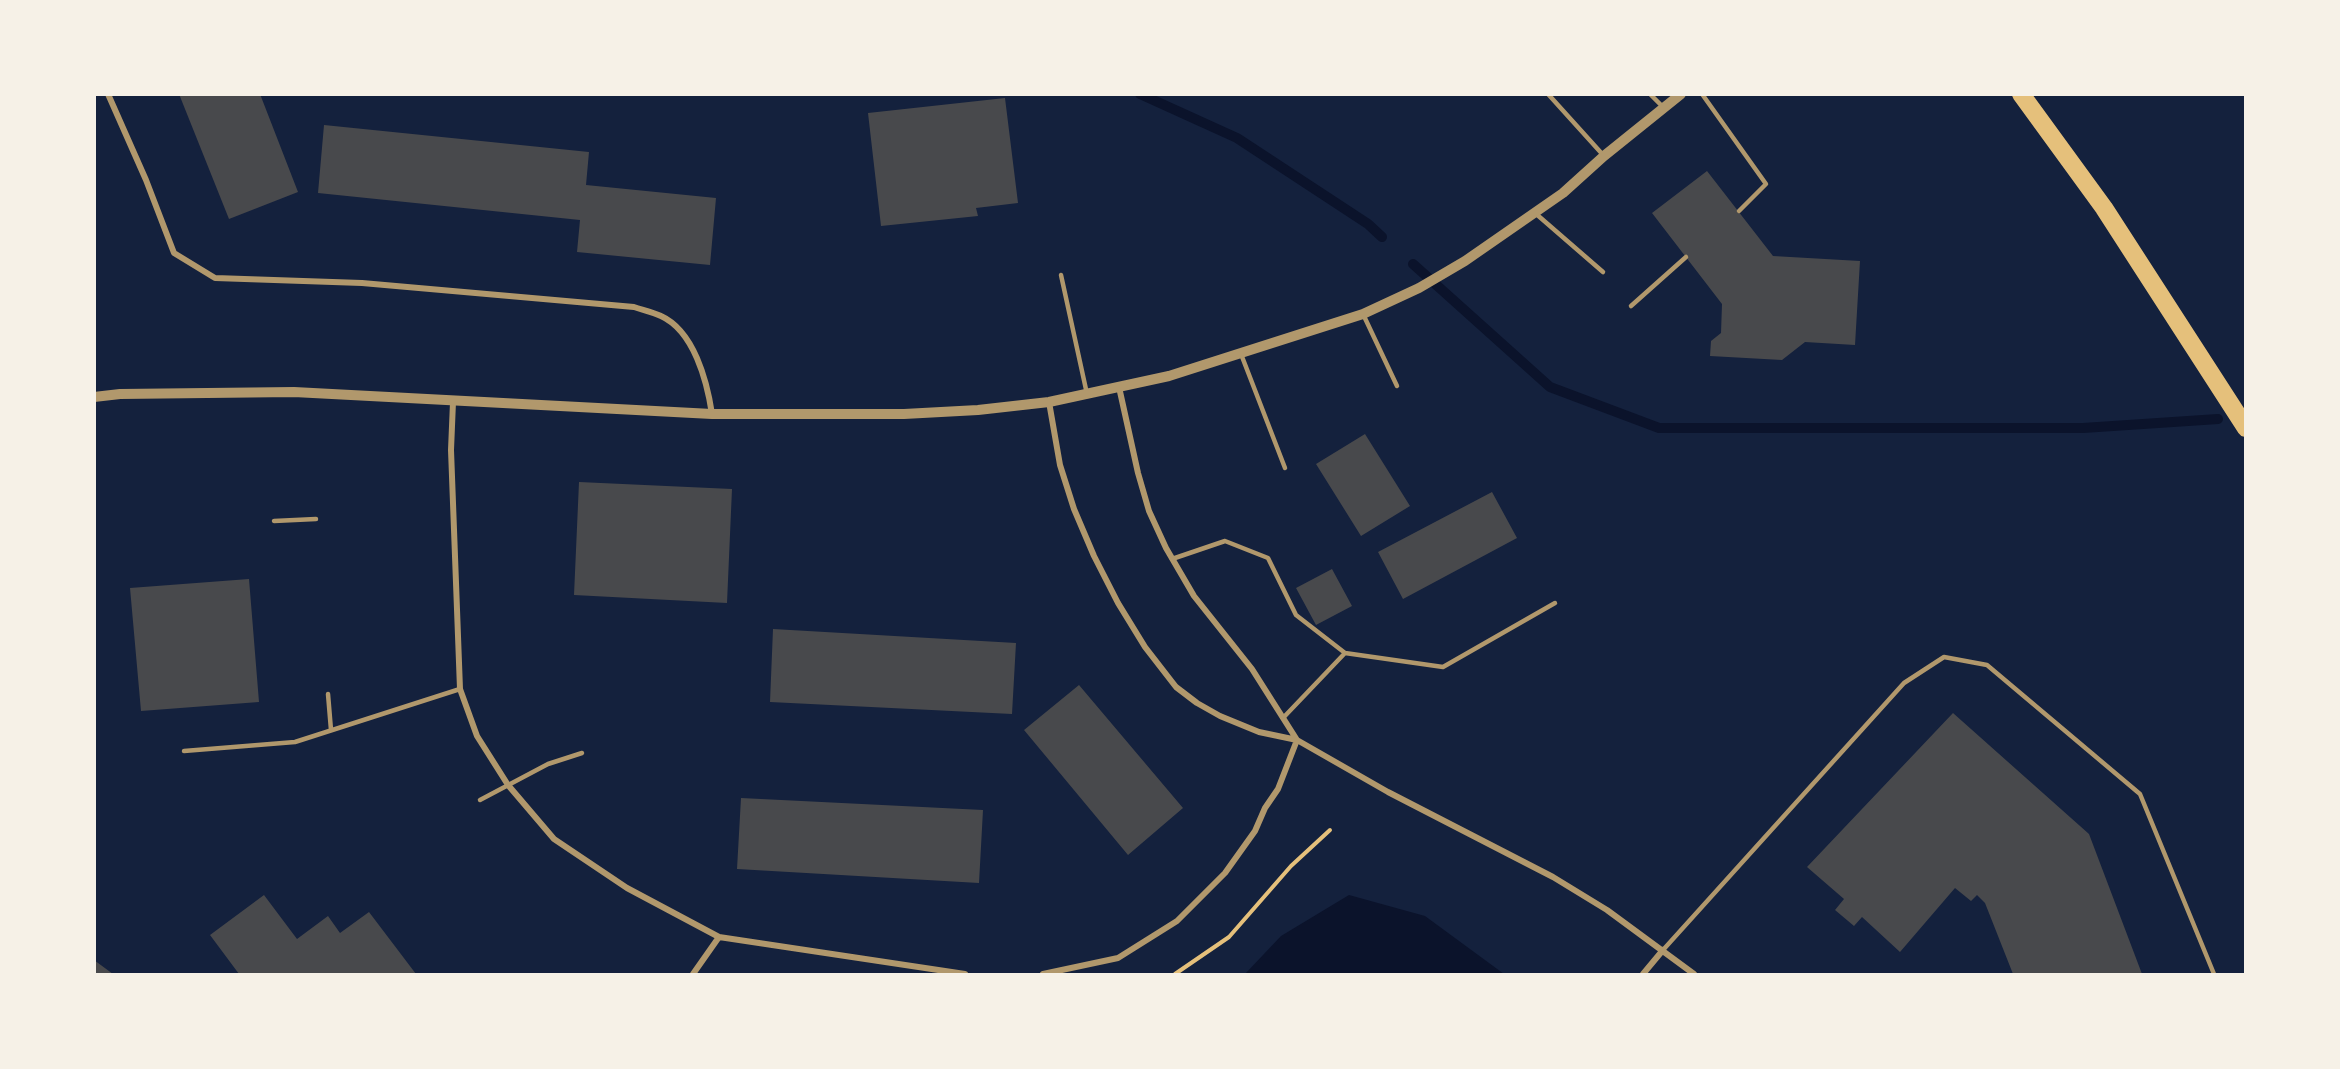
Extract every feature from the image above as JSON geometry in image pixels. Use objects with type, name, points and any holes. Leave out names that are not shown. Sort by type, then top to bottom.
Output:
[{"type":"highway","points":[[2021,94],[2104,208],[2246,428]]},
{"type":"street","points":[[108,94],[146,180],[174,253],[215,278],[362,283],[634,307],[664,317],[689,340],[708,391],[711,414]]},
{"type":"street","points":[[94,398],[120,394],[294,392],[711,414],[904,414],[978,410],[1049,402],[1169,376],[1241,354],[1363,314],[1419,288],[1563,193],[1604,156],[1681,94]]},
{"type":"street","points":[[1119,387],[1138,473],[1149,510],[1172,558],[1194,596],[1252,669],[1297,740]]},
{"type":"street","points":[[453,402],[451,450],[460,689],[477,736],[508,785],[554,839],[627,888],[719,937],[965,975]]},
{"type":"street","points":[[1049,402],[1060,465],[1074,510],[1094,556],[1118,603],[1145,647],[1176,687],[1197,703],[1220,716],[1259,732],[1297,740],[1388,792],[1553,877],[1607,910],[1694,975]]},
{"type":"street","points":[[1043,975],[1118,958],[1177,921],[1225,873],[1255,831],[1265,808],[1278,789],[1297,740]]},
{"type":"street","points":[[693,975],[719,937]]},
{"type":"street","points":[[1643,975],[1663,950]]},
{"type":"lane","points":[[1548,94],[1604,156]]},
{"type":"lane","points":[[1650,94],[1664,109]]},
{"type":"lane","points":[[1702,94],[1766,184],[1739,211]]},
{"type":"lane","points":[[1535,213],[1603,273]]},
{"type":"lane","points":[[1631,306],[1686,257]]},
{"type":"lane","points":[[1061,275],[1087,394]]},
{"type":"lane","points":[[1363,314],[1397,386]]},
{"type":"lane","points":[[1241,354],[1285,468]]},
{"type":"lane","points":[[274,521],[316,519]]},
{"type":"lane","points":[[1172,558],[1225,541],[1268,558],[1296,615],[1345,653],[1443,668],[1555,603]]},
{"type":"lane","points":[[1283,718],[1345,653]]},
{"type":"lane","points":[[1663,950],[1904,683],[1944,657],[1987,665],[2139,794],[2214,975]]},
{"type":"lane","points":[[184,751],[295,742],[460,689]]},
{"type":"lane","points":[[328,694],[331,730]]},
{"type":"lane","points":[[480,800],[548,764],[582,753]]},
{"type":"path","points":[[1175,975],[1229,937],[1291,866],[1330,830]]},
{"type":"water","points":[[1349,895],[1425,916],[1504,974],[1245,974],[1281,936]]},
{"type":"building","points":[[179,94],[260,94],[298,192],[229,219]]},
{"type":"building","points":[[1005,98],[1018,203],[976,208],[978,216],[881,226],[868,113]]},
{"type":"building","points":[[324,125],[589,152],[586,185],[716,198],[710,265],[577,252],[580,220],[318,193]]},
{"type":"building","points":[[1707,171],[1773,256],[1860,261],[1855,345],[1805,342],[1782,360],[1710,356],[1711,341],[1721,333],[1722,304],[1652,213]]},
{"type":"building","points":[[1365,434],[1410,506],[1361,536],[1316,464]]},
{"type":"building","points":[[579,482],[732,489],[727,603],[574,595]]},
{"type":"building","points":[[1492,492],[1517,538],[1403,599],[1378,552]]},
{"type":"building","points":[[1332,569],[1352,606],[1316,625],[1296,588]]},
{"type":"building","points":[[249,579],[259,702],[141,711],[130,588]]},
{"type":"building","points":[[773,629],[1016,643],[1012,714],[770,702]]},
{"type":"building","points":[[1079,685],[1183,808],[1128,855],[1024,730]]},
{"type":"building","points":[[1953,713],[2089,834],[2142,974],[2013,974],[1985,903],[1977,895],[1971,901],[1955,888],[1900,952],[1862,917],[1854,926],[1835,910],[1844,899],[1807,867]]},
{"type":"building","points":[[741,798],[983,810],[979,883],[737,869]]},
{"type":"building","points":[[264,895],[297,939],[328,916],[340,933],[369,912],[416,974],[239,974],[210,935]]},
{"type":"building","points":[[94,960],[113,974],[94,974]]},
{"type":"waterway","points":[[1140,94],[1237,138],[1368,224],[1382,237]]},
{"type":"waterway","points":[[1413,264],[1550,387],[1659,428],[2083,428],[2218,419]]}]
